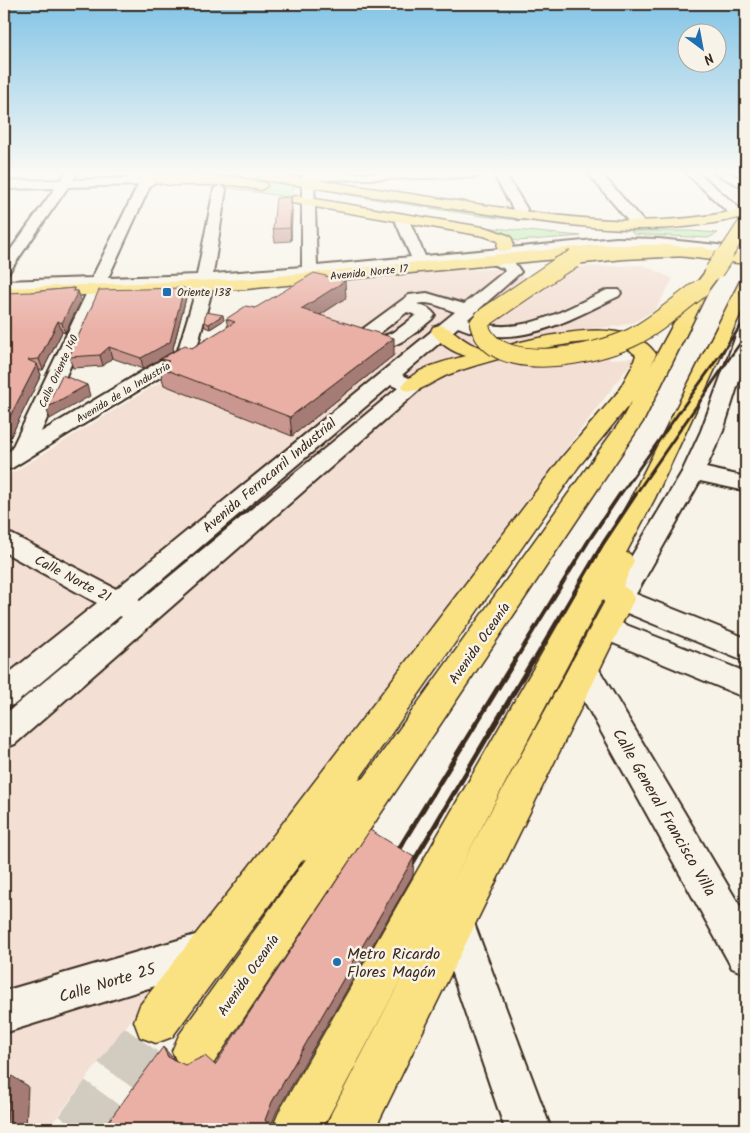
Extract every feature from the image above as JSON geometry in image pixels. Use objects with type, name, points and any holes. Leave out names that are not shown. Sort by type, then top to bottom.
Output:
[{"type":"main road","points":[[447,226],[494,234],[505,239],[506,244],[497,254]]},
{"type":"main road","points":[[527,226],[622,238],[694,241],[746,248]]},
{"type":"main road","points":[[542,226],[604,230],[693,229],[746,236]]},
{"type":"main road","name":"Avenida Oceanía","points":[[194,1051],[633,420],[700,289],[737,226]]},
{"type":"main road","name":"Avenida Norte 17","points":[[309,273],[497,254],[622,238]]},
{"type":"main road","name":"Avenida Norte 17","points":[[4,291],[98,284],[205,280],[246,284],[418,256],[551,254],[625,249],[703,252]]},
{"type":"main road","points":[[700,289],[647,329],[621,342],[566,357],[534,357],[500,350],[488,342],[481,334],[479,324],[484,318],[560,266],[574,259],[614,254],[703,252],[746,258]]},
{"type":"main road","name":"Avenida Norte 17","points":[[4,281],[98,284]]},
{"type":"main road","points":[[296,1129],[737,327],[746,285]]},
{"type":"main road","points":[[464,318],[451,343],[461,349],[475,353],[498,354]]},
{"type":"main road","points":[[156,1021],[287,849],[571,461],[616,408],[644,366],[646,354],[636,345],[622,338],[604,335],[581,337],[464,362],[442,370],[412,386]]},
{"type":"main road","points":[[349,1129],[454,920],[613,614],[612,593],[608,587],[634,531],[643,498]]},
{"type":"main road","points":[[287,849],[380,783]]},
{"type":"street","points":[[4,269],[34,226]]},
{"type":"street","name":"Calle Oriente 140","points":[[12,458],[125,226]]},
{"type":"street","points":[[186,354],[205,280],[214,226]]},
{"type":"street","points":[[308,226],[309,273]]},
{"type":"street","points":[[405,226],[418,256]]},
{"type":"street","points":[[4,291],[226,283],[616,242],[659,242],[746,252]]},
{"type":"street","points":[[4,286],[239,278],[599,248],[664,247],[707,250],[746,258]]},
{"type":"street","name":"Avenida Ferrocarril Industrial","points":[[4,695],[118,602],[386,376],[464,318],[513,272],[509,265],[497,254]]},
{"type":"street","points":[[404,306],[415,298],[420,298],[472,321],[474,314],[551,254]]},
{"type":"street","points":[[274,298],[309,273]]},
{"type":"street","points":[[402,288],[434,287],[464,318],[519,332],[536,328],[613,292]]},
{"type":"street","points":[[613,614],[693,472],[712,430],[737,327]]},
{"type":"street","name":"Avenida de la Industria","points":[[12,458],[210,339]]},
{"type":"street","points":[[386,376],[412,386]]},
{"type":"street","name":"Avenida Ferrocarril Industrial","points":[[4,734],[412,386]]},
{"type":"street","points":[[693,472],[746,484]]},
{"type":"street","name":"Calle Norte 21","points":[[4,541],[142,616]]},
{"type":"street","points":[[613,614],[746,650]]},
{"type":"street","points":[[613,614],[746,685]]},
{"type":"street","name":"Calle General Francisco Villa","points":[[583,670],[746,954]]},
{"type":"street","points":[[454,920],[528,1129]]},
{"type":"street","name":"Calle Norte 25","points":[[4,1012],[209,951]]},
{"type":"shaded area","points":[[643,265],[673,279],[655,310],[634,322],[619,326],[591,329],[610,359],[635,358],[48,1129],[4,1129],[4,478],[320,284],[454,270],[500,269],[550,284],[579,267]]},
{"type":"green space","points":[[483,227],[581,236],[517,241]]},
{"type":"green space","points":[[631,231],[718,233],[708,238],[633,234]]},
{"type":"building","points":[[273,226],[290,226],[290,228],[273,229]]},
{"type":"building","points":[[314,273],[345,281],[301,309],[394,338],[290,417],[159,367],[169,361],[161,359],[185,345],[192,348],[235,322],[226,319],[246,306],[255,308]]},
{"type":"building","points":[[74,288],[73,291],[78,291],[62,323],[58,321],[39,359],[28,360],[37,364],[4,428],[4,293]]},
{"type":"building","points":[[184,288],[170,342],[141,358],[109,347],[100,355],[69,357],[99,290]]},
{"type":"building","points":[[206,312],[223,315],[209,324],[204,322]]},
{"type":"building","points":[[62,375],[87,385],[46,408]]},
{"type":"building","name":"Metro Ricardo Flores Magón","points":[[370,830],[414,857],[272,1102],[265,1120],[266,1122],[276,1122],[284,1129],[103,1129],[163,1047],[168,1057],[185,1065],[205,1056],[215,1065]]},
{"type":"building","points":[[10,1075],[6,1129],[4,1129],[4,1077]]},
{"type":"tunnel","points":[[77,1129],[156,1021]]},
{"type":"railway","points":[[714,363],[746,319]]},
{"type":"railway","points":[[726,363],[746,335]]},
{"type":"railway","points":[[620,495],[715,362]]},
{"type":"railway","points":[[635,495],[727,362]]},
{"type":"railway","points":[[514,662],[589,540],[620,494]]},
{"type":"railway","points":[[533,662],[602,545],[636,494]]},
{"type":"railway","points":[[392,860],[515,660]]},
{"type":"railway","points":[[408,871],[533,660]]},
{"type":"place","name":"Oriente 138","points":[[167,292]]},
{"type":"place","name":"Metro Ricardo Flores Magón","points":[[337,962]]}]
